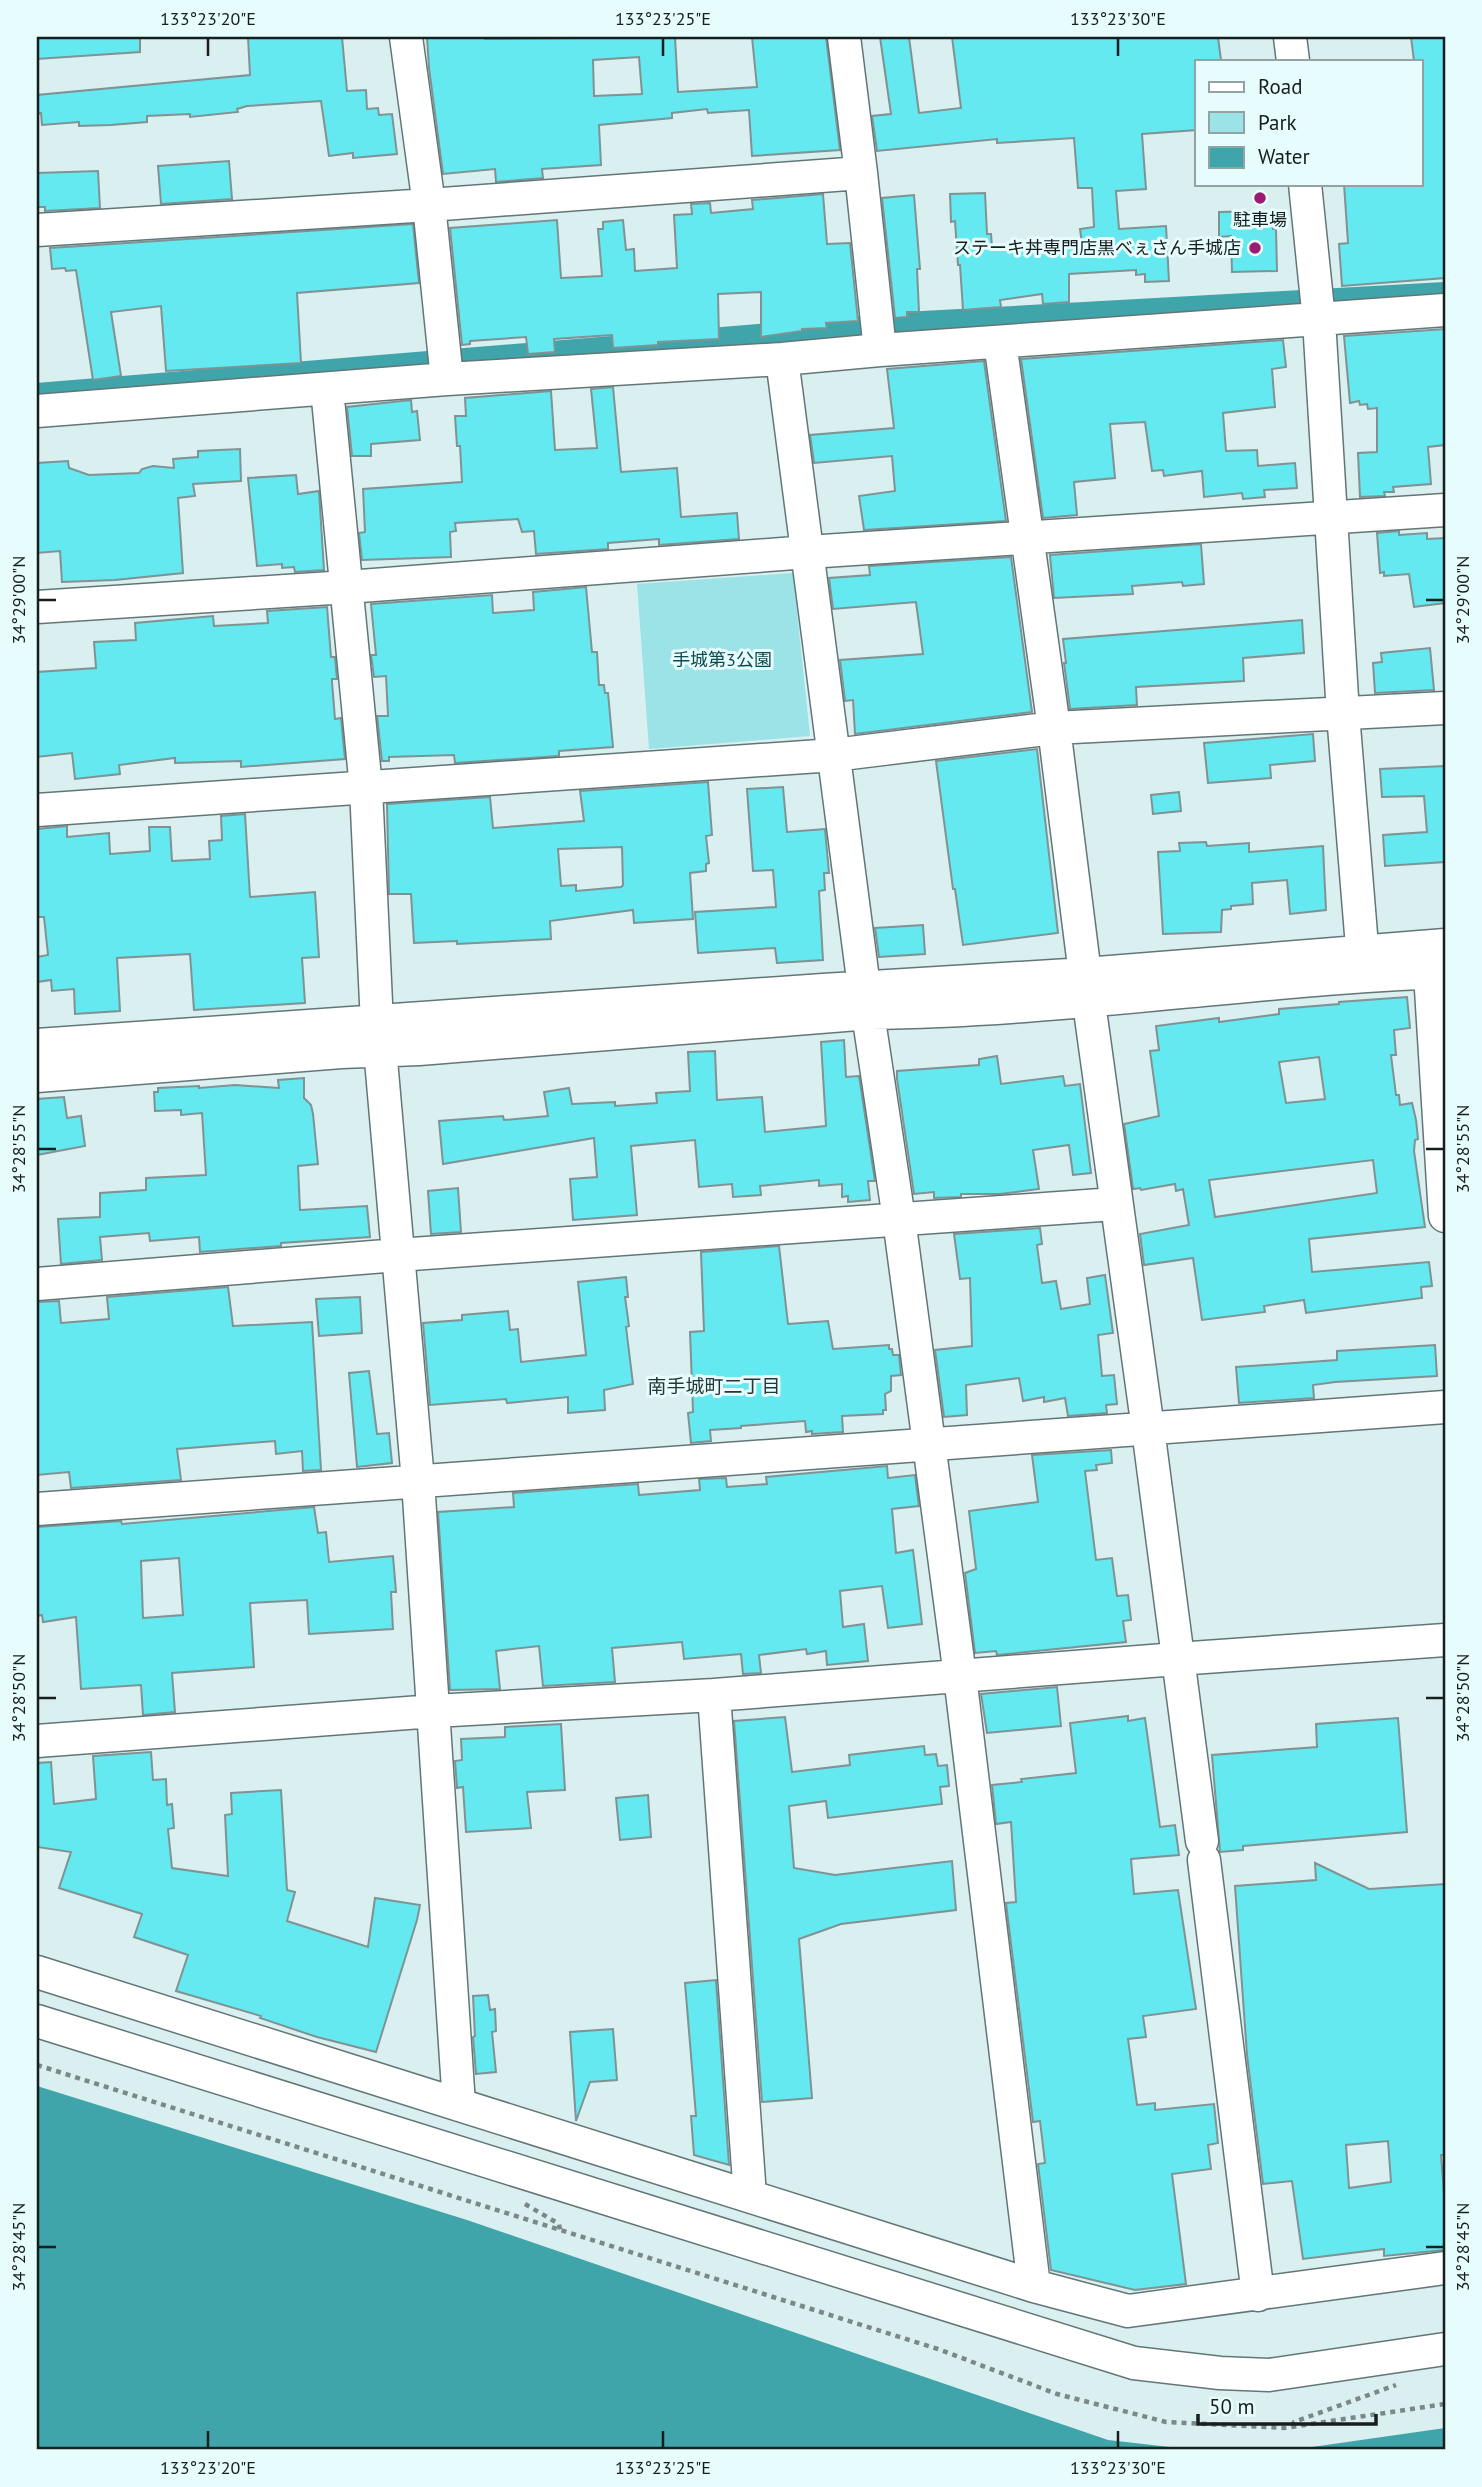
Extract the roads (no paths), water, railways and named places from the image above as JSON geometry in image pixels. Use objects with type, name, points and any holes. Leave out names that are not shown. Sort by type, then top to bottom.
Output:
[{"type":"street","points":[[406,37],[429,205],[447,379]]},
{"type":"street","points":[[844,37],[880,350]]},
{"type":"street","points":[[1290,37],[1293,60]]},
{"type":"street","points":[[37,230],[429,205],[861,173]]},
{"type":"street","points":[[1305,186],[1319,320],[1343,714],[1364,964]]},
{"type":"street","points":[[37,411],[447,379],[782,359],[1445,310]]},
{"type":"street","points":[[999,342],[1054,728],[1115,1204],[1148,1429],[1258,2295]]},
{"type":"street","points":[[782,359],[960,1676],[1034,2286]]},
{"type":"street","points":[[327,389],[366,788],[380,1036],[418,1481],[459,2105]]},
{"type":"street","points":[[37,607],[1445,510]]},
{"type":"street","points":[[37,810],[834,755],[1054,728],[1445,708]]},
{"type":"street","points":[[37,1076],[380,1036],[867,1000],[907,1013],[1086,987],[1364,964],[1445,945]]},
{"type":"street","points":[[1364,964],[1438,972],[1445,1216]]},
{"type":"street","points":[[37,1045],[380,1036]]},
{"type":"street","points":[[37,1284],[398,1255],[1115,1204]]},
{"type":"street","points":[[37,1509],[1445,1407]]},
{"type":"street","points":[[37,1741],[434,1711],[714,1695],[1445,1640]]},
{"type":"street","points":[[714,1695],[750,2196]]},
{"type":"street","points":[[37,1972],[1034,2286],[1128,2311],[1445,2268]]},
{"type":"street","points":[[37,2021],[1134,2363],[1220,2373],[1269,2375],[1435,2350]]},
{"type":"water","points":[[37,2086],[467,2220],[1108,2440],[1196,2450],[37,2450]]},
{"type":"water","points":[[1445,2428],[1445,2450],[1291,2450]]},
{"type":"waterway","points":[[37,395],[905,324],[1445,294]]},
{"type":"place","name":"駐車場","points":[[1260,198]]},
{"type":"place","name":"ステーキ丼専門店黒べぇさん手城店","points":[[1255,248]]},
{"type":"district","name":"南手城町二丁目","points":[[714,1386]]},
{"type":"park label","name":"手城第3公園","points":[[722,660]]}]
